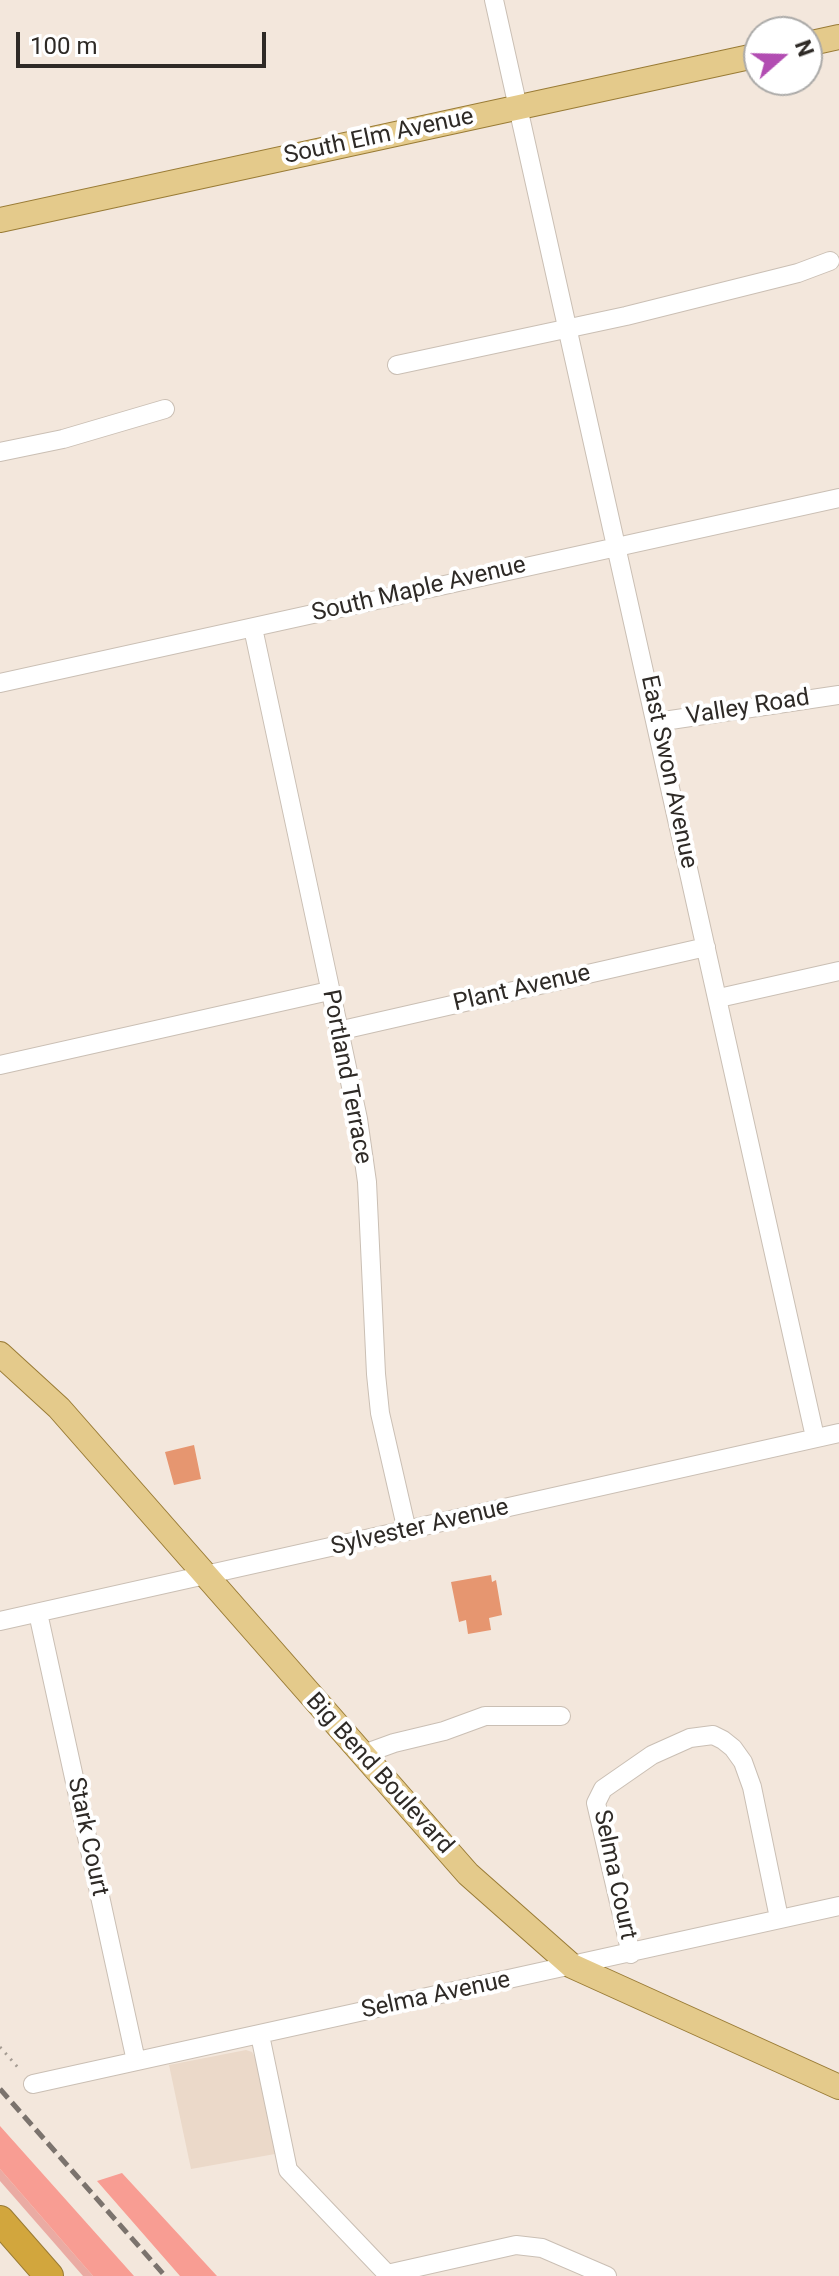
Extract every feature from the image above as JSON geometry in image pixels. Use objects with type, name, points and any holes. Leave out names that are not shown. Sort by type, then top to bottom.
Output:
[{"type":"highway","points":[[0,2220],[49,2276]]},
{"type":"main road","name":"South Elm Avenue","points":[[0,220],[743,58]]},
{"type":"main road","name":"Big Bend Boulevard","points":[[0,1354],[59,1408],[468,1874],[572,1966],[839,2087]]},
{"type":"street","name":"East Swon Avenue","points":[[494,0],[815,1437]]},
{"type":"street","points":[[397,365],[626,316],[787,276],[830,261]]},
{"type":"street","points":[[0,452],[63,439],[165,409]]},
{"type":"street","name":"South Maple Avenue","points":[[0,683],[839,498]]},
{"type":"street","name":"Portland Terrace","points":[[253,628],[358,1119],[367,1182],[380,1413],[407,1531]]},
{"type":"street","name":"Valley Road","points":[[657,722],[839,695]]},
{"type":"street","name":"Plant Avenue","points":[[338,1031],[706,947]]},
{"type":"street","points":[[719,998],[839,971]]},
{"type":"street","points":[[0,1065],[329,991]]},
{"type":"street","name":"Sylvester Avenue","points":[[0,1621],[839,1433]]},
{"type":"street","name":"Stark Court","points":[[38,1613],[136,2061]]},
{"type":"street","points":[[361,1755],[485,1716],[561,1716]]},
{"type":"street","name":"Selma Court","points":[[631,1954],[596,1803],[603,1789],[652,1755],[690,1738],[713,1735],[733,1748],[743,1762],[752,1787],[779,1918]]},
{"type":"street","name":"Selma Avenue","points":[[33,2084],[839,1906]]},
{"type":"street","points":[[260,2035],[288,2170],[388,2275],[516,2245],[542,2248],[607,2276]]},
{"type":"path","points":[[0,2047],[33,2084]]},
{"type":"shaded area","points":[[246,2050],[255,2057],[275,2154],[191,2169],[169,2065]]},
{"type":"shaded area","points":[[0,2126],[134,2276],[93,2276],[0,2169]]},
{"type":"shaded area","points":[[0,2169],[93,2276],[83,2276],[0,2181]]},
{"type":"shaded area","points":[[122,2173],[217,2276],[180,2276],[97,2181]]},
{"type":"building","points":[[194,1445],[201,1479],[174,1485],[165,1452]]},
{"type":"building","points":[[491,1575],[492,1582],[496,1580],[502,1615],[489,1618],[491,1630],[468,1634],[466,1620],[459,1622],[451,1582]]},
{"type":"railway","points":[[0,2089],[165,2276]]}]
